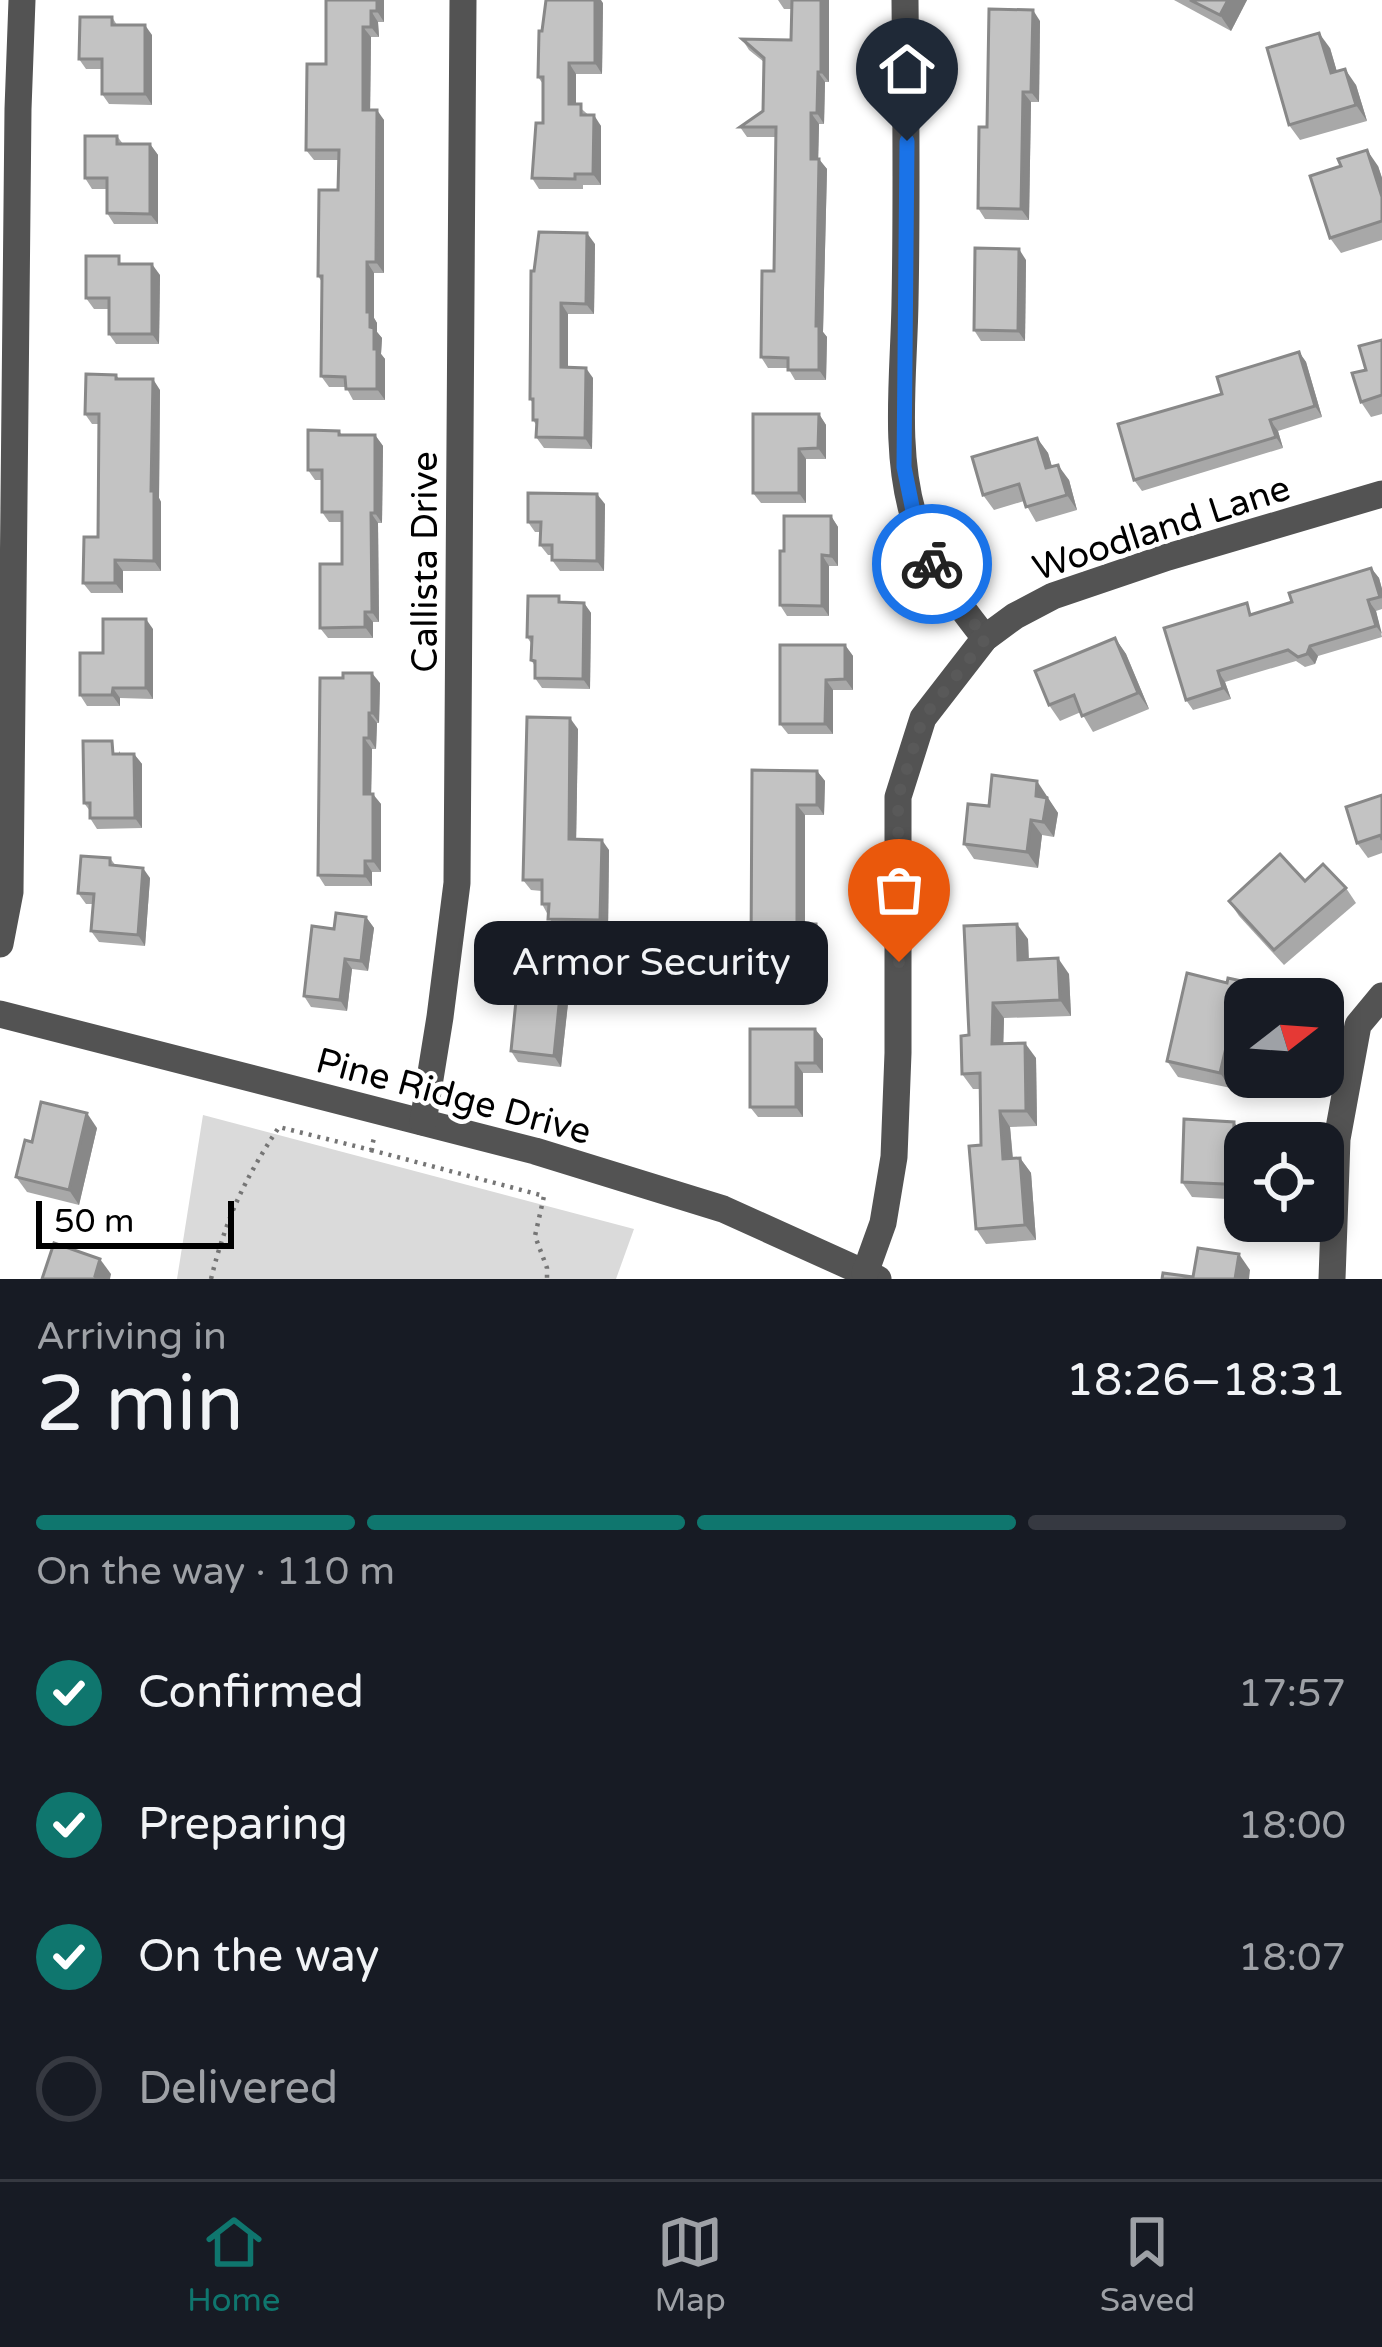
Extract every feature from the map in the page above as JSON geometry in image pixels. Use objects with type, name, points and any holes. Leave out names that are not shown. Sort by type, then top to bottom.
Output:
[{"type":"street","points":[[0,944],[10,892],[9,145],[22,0]]},
{"type":"street","name":"Callista Drive","points":[[423,1122],[457,883],[464,0]]},
{"type":"street","points":[[905,0],[904,467],[915,521],[931,561],[947,591],[986,638]]},
{"type":"street","name":"Woodland Lane","points":[[872,1276],[894,1156],[898,797],[923,718],[986,638],[1053,596],[1382,494]]},
{"type":"street","points":[[1332,1279],[1337,1139],[1358,1025],[1382,996]]},
{"type":"street","name":"Pine Ridge Drive","points":[[0,1014],[535,1150],[723,1209],[872,1276]]},
{"type":"path","points":[[371,1150],[382,1112]]},
{"type":"path","points":[[212,1279],[227,1221],[244,1181],[279,1127],[544,1196],[536,1236],[548,1268],[547,1279]]},
{"type":"shaded area","points":[[203,1115],[634,1229],[616,1279],[177,1279]]},
{"type":"building","points":[[326,0],[377,0],[371,27],[363,27],[363,110],[377,110],[376,262],[367,262],[367,312],[377,349],[377,389],[346,389],[345,377],[321,376],[319,190],[338,190],[339,150],[306,150],[307,64],[326,64]]},
{"type":"building","points":[[546,0],[595,0],[595,63],[569,63],[569,104],[581,104],[581,115],[594,115],[593,174],[575,174],[575,179],[532,178],[536,123],[543,123],[539,31]]},
{"type":"building","points":[[792,0],[821,0],[821,72],[817,113],[811,113],[811,159],[819,159],[819,370],[788,370],[788,358],[761,357],[762,271],[774,271],[776,127],[740,127],[763,111],[764,58],[742,39],[791,40]]},
{"type":"building","points":[[1190,0],[1228,0],[1220,15]]},
{"type":"building","points":[[989,9],[1033,10],[1031,92],[1023,92],[1021,209],[978,208],[979,127],[987,127]]},
{"type":"building","points":[[80,17],[112,17],[112,25],[145,25],[145,94],[102,94],[102,59],[79,59]]},
{"type":"building","points":[[1319,33],[1331,73],[1345,69],[1356,105],[1289,125],[1267,48]]},
{"type":"building","points":[[85,136],[117,136],[117,144],[150,144],[150,214],[107,213],[107,178],[85,178]]},
{"type":"building","points":[[1367,150],[1382,197],[1382,221],[1330,238],[1310,176],[1341,166],[1338,159]]},
{"type":"building","points":[[539,232],[587,233],[586,304],[561,303],[561,367],[586,368],[585,438],[536,437],[537,420],[533,420],[530,399],[531,271]]},
{"type":"building","points":[[975,248],[1019,249],[1018,331],[974,330]]},
{"type":"building","points":[[86,256],[119,256],[119,264],[152,264],[152,334],[109,334],[109,298],[86,298]]},
{"type":"building","points":[[1382,340],[1382,395],[1361,402],[1352,373],[1366,370],[1359,346]]},
{"type":"building","points":[[1299,352],[1315,406],[1270,420],[1276,437],[1134,480],[1118,424],[1222,394],[1217,377]]},
{"type":"building","points":[[86,374],[153,379],[154,561],[115,560],[115,583],[83,583],[84,537],[98,537],[99,414],[85,414]]},
{"type":"building","points":[[753,414],[819,414],[818,448],[799,449],[799,493],[753,493]]},
{"type":"building","points":[[308,430],[375,435],[372,612],[365,612],[365,627],[320,628],[320,564],[342,564],[342,512],[322,512],[322,470],[308,470]]},
{"type":"building","points":[[1037,438],[1046,468],[1058,465],[1067,495],[1026,507],[1019,484],[983,495],[972,457]]},
{"type":"building","points":[[528,493],[597,494],[597,561],[552,560],[552,545],[540,545],[541,522],[528,522]]},
{"type":"building","points":[[784,516],[831,516],[831,556],[822,555],[822,606],[780,605]]},
{"type":"building","points":[[1371,568],[1380,597],[1368,600],[1376,626],[1310,646],[1307,654],[1298,657],[1288,650],[1218,671],[1223,688],[1186,700],[1164,628],[1247,603],[1250,615],[1292,602],[1289,593]]},
{"type":"building","points":[[528,596],[559,596],[559,602],[584,603],[583,679],[535,678],[532,637],[527,637]]},
{"type":"building","points":[[103,619],[146,619],[146,688],[80,695],[80,653],[103,653]]},
{"type":"building","points":[[1115,638],[1138,693],[1082,716],[1074,695],[1049,705],[1035,671]]},
{"type":"building","points":[[780,645],[845,645],[845,679],[826,680],[825,724],[780,724]]},
{"type":"building","points":[[343,673],[372,673],[369,738],[364,738],[364,794],[373,794],[373,861],[365,861],[365,876],[318,875],[320,678],[343,678]]},
{"type":"building","points":[[527,717],[570,718],[569,839],[602,840],[600,920],[548,919],[549,904],[542,904],[542,880],[523,880]]},
{"type":"building","points":[[83,741],[112,741],[113,754],[134,754],[135,818],[90,818],[90,803],[84,803]]},
{"type":"building","points":[[752,770],[817,771],[817,805],[797,805],[797,924],[816,924],[816,963],[785,963],[785,955],[751,955]]},
{"type":"building","points":[[992,775],[1037,781],[1036,796],[1047,798],[1043,822],[1031,820],[1027,852],[964,844],[968,804],[989,806]]},
{"type":"building","points":[[1382,795],[1382,840],[1381,835],[1357,843],[1346,807]]},
{"type":"building","points":[[1280,854],[1305,881],[1323,864],[1346,888],[1274,950],[1229,901]]},
{"type":"building","points":[[81,856],[143,868],[138,935],[91,931],[94,894],[78,893]]},
{"type":"building","points":[[336,913],[366,917],[361,961],[345,959],[340,1000],[304,996],[312,926],[334,929]]},
{"type":"building","points":[[1017,924],[1018,960],[1058,958],[1060,1000],[993,1003],[992,1044],[1025,1043],[1026,1111],[1000,1111],[1003,1159],[1020,1158],[1025,1225],[976,1229],[969,1146],[981,1145],[980,1073],[962,1074],[961,1036],[969,1035],[964,926]]},
{"type":"building","points":[[519,970],[562,975],[554,1056],[511,1051]]},
{"type":"building","points":[[1187,973],[1224,982],[1220,1073],[1167,1061]]},
{"type":"building","points":[[750,1029],[815,1029],[815,1063],[796,1063],[796,1107],[750,1107]]},
{"type":"building","points":[[41,1102],[87,1113],[69,1190],[16,1177],[25,1140],[32,1142]]},
{"type":"building","points":[[1184,1119],[1234,1122],[1224,1122],[1224,1184],[1182,1182]]},
{"type":"building","points":[[54,1243],[100,1259],[95,1276],[104,1279],[42,1279]]},
{"type":"building","points":[[1198,1248],[1239,1254],[1235,1279],[1162,1279],[1163,1273],[1193,1277]]},
{"type":"way so far","points":[[899,962],[898,797],[923,718],[986,638],[947,591],[932,564]]},
{"type":"place","name":"Armor Security","points":[[899,962]]},
{"type":"route","points":[[907,141],[904,467],[915,521],[932,564]]}]
